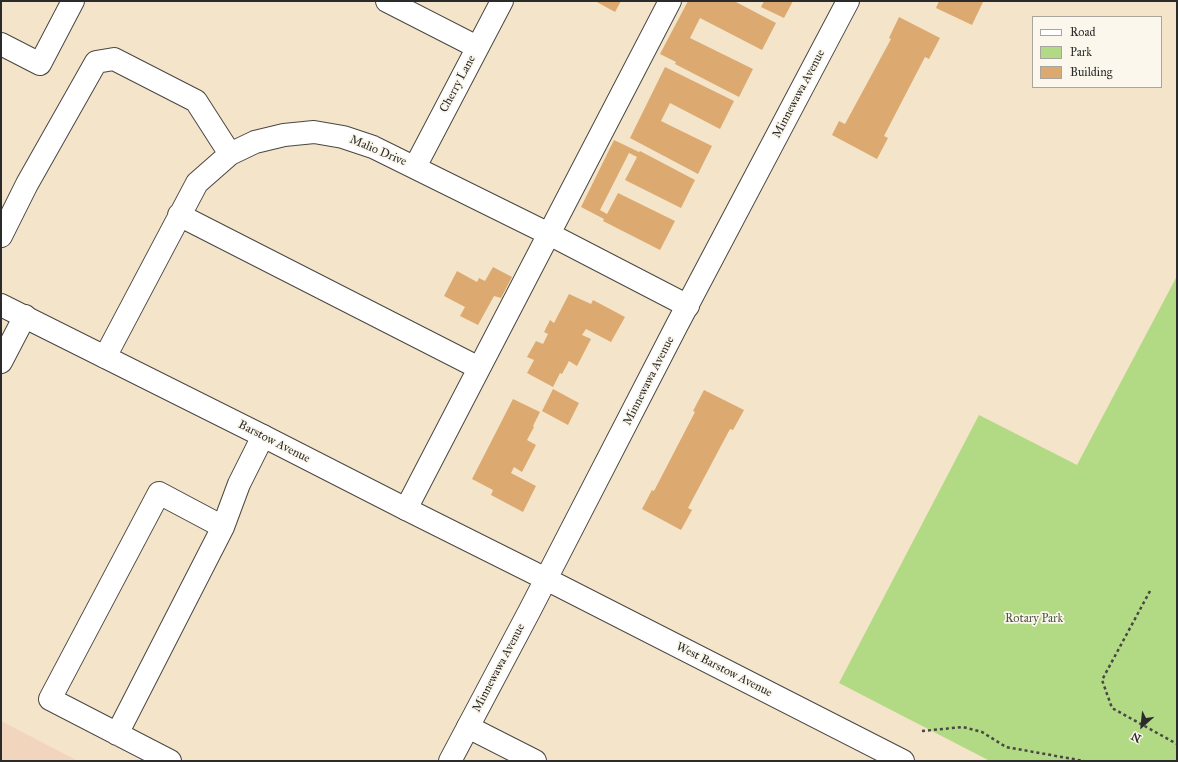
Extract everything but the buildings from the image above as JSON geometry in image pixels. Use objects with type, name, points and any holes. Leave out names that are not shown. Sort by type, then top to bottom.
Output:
[{"type":"main road","points":[[1,44],[40,64],[73,1]]},
{"type":"main road","points":[[387,1],[477,47]]},
{"type":"main road","name":"Cherry Lane","points":[[415,167],[502,1]]},
{"type":"main road","points":[[406,509],[670,1]]},
{"type":"main road","name":"Minnewawa Avenue","points":[[450,761],[848,1]]},
{"type":"main road","points":[[1,236],[27,184],[96,62],[114,59],[196,101],[230,154]]},
{"type":"main road","name":"Malio Drive","points":[[106,357],[197,183],[230,154],[255,142],[284,135],[314,132],[343,136],[373,146],[549,234],[688,306]]},
{"type":"main road","points":[[179,215],[479,368]]},
{"type":"main road","name":"Barstow Avenue","points":[[1,305],[546,579]]},
{"type":"main road","points":[[1,362],[24,316]]},
{"type":"main road","points":[[117,734],[223,527],[239,484],[262,436]]},
{"type":"main road","points":[[170,761],[50,699],[158,493],[223,527]]},
{"type":"main road","name":"West Barstow Avenue","points":[[546,579],[903,761]]},
{"type":"main road","points":[[468,727],[535,761]]},
{"type":"path","points":[[1150,591],[1102,680],[1112,708],[1177,744]]},
{"type":"path","points":[[922,731],[963,727],[982,732],[1006,747],[1084,761]]},
{"type":"shaded area","points":[[1,721],[78,761],[1,761]]},
{"type":"green space","name":"Rotary Park","points":[[1177,276],[1177,761],[990,761],[839,683],[979,415],[1077,465]]}]
